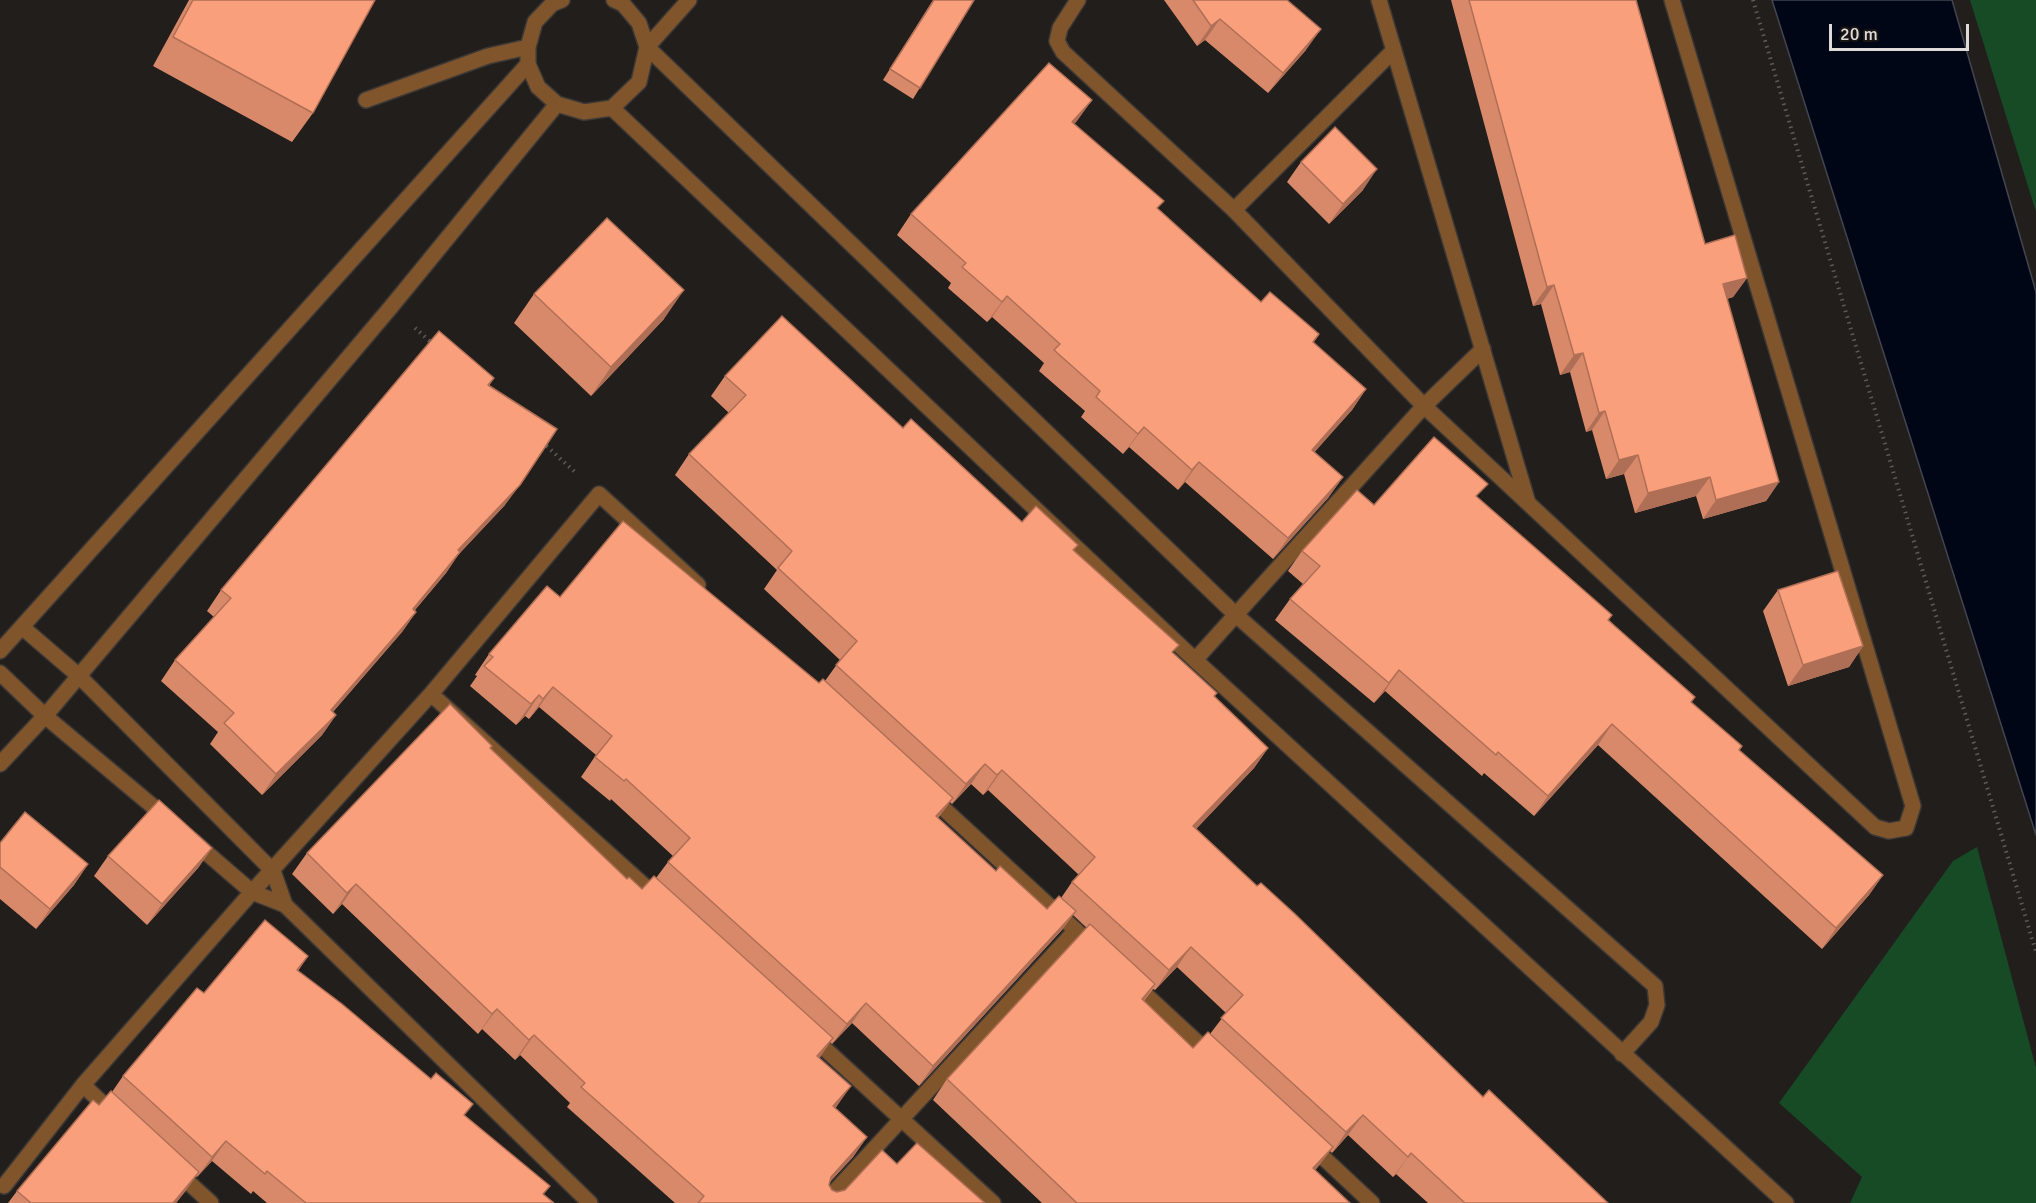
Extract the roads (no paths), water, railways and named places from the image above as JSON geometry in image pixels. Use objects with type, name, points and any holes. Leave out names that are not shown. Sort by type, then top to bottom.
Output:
[{"type":"street","points":[[614,0],[624,4],[639,23],[647,47],[1236,615],[1654,986],[1657,1005],[1651,1022],[1622,1054]]},
{"type":"street","points":[[554,1],[535,22],[528,47],[528,64],[538,87],[557,104],[584,112],[612,108],[639,82],[647,47],[689,0]]},
{"type":"street","points":[[1078,0],[1060,28],[1057,41],[1063,52],[1234,210],[1424,406],[1875,827],[1889,831],[1906,828],[1913,806],[1672,0]]},
{"type":"street","points":[[1379,0],[1528,504]]},
{"type":"street","points":[[366,100],[488,56],[528,47]]},
{"type":"street","points":[[1234,210],[1394,50]]},
{"type":"street","points":[[0,651],[528,64]]},
{"type":"street","points":[[0,764],[45,716],[391,307],[557,104]]},
{"type":"street","points":[[612,108],[1195,660],[1786,1203]]},
{"type":"street","points":[[1195,660],[1424,406],[1483,349]]},
{"type":"street","points":[[4,1186],[83,1085],[431,693],[599,494],[714,599]]},
{"type":"street","points":[[22,627],[79,676],[273,871],[285,905]]},
{"type":"street","points":[[0,673],[45,716],[252,892],[285,905],[590,1203]]},
{"type":"street","points":[[431,693],[671,910]]},
{"type":"street","points":[[917,785],[1102,954]]},
{"type":"street","points":[[824,1203],[1076,930]]},
{"type":"street","points":[[1119,970],[1224,1067]]},
{"type":"street","points":[[804,1030],[993,1203]]},
{"type":"street","points":[[83,1085],[126,1124]]},
{"type":"street","points":[[1302,1139],[1372,1203]]},
{"type":"street","points":[[169,1164],[212,1203]]},
{"type":"water","points":[[1772,0],[1952,0],[2036,292],[2036,835]]}]
